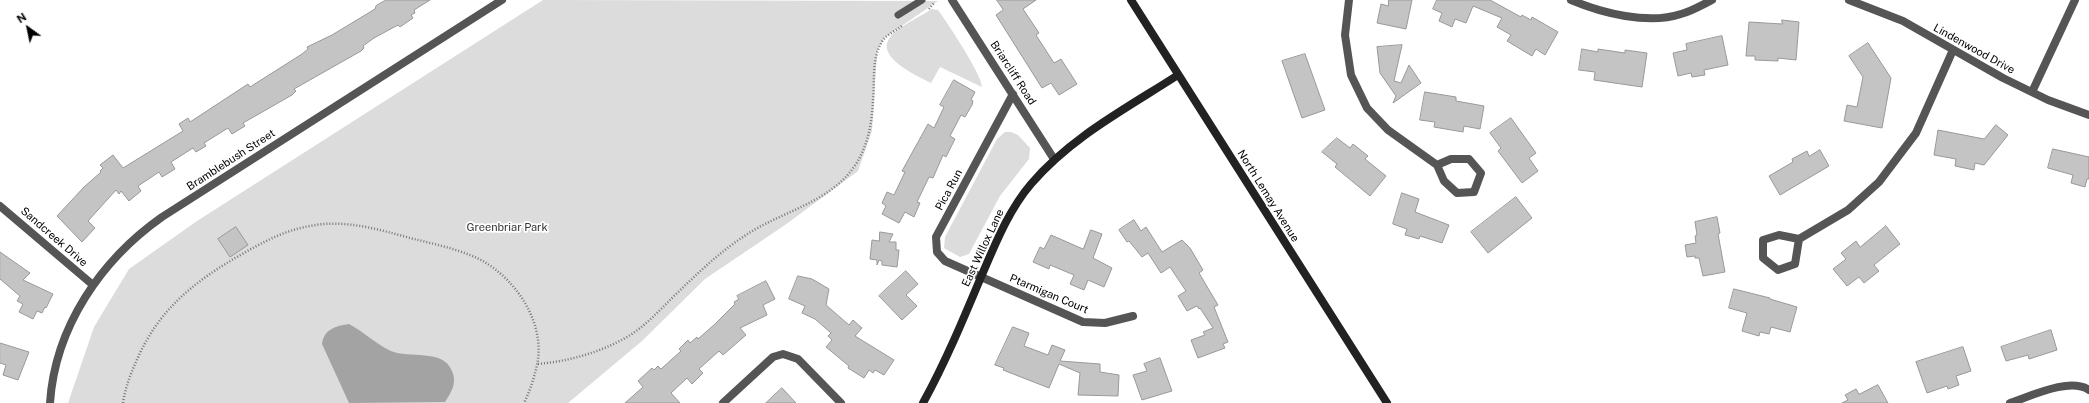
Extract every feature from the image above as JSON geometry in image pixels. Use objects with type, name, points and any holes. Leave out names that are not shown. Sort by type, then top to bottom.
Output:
[{"type":"main road","name":"North Lemay Avenue","points":[[1130,0],[1387,403]]},
{"type":"main road","name":"East Willox Lane","points":[[923,403],[944,362],[1002,230],[1013,209],[1030,185],[1054,159],[1082,136],[1178,75]]},
{"type":"street","name":"Bramblebush Street","points":[[50,403],[53,380],[62,345],[77,312],[93,285],[107,266],[133,239],[162,217],[502,0]]},
{"type":"street","name":"Briarcliff Road","points":[[952,0],[1054,159]]},
{"type":"street","points":[[1349,0],[1345,35],[1351,75],[1367,108],[1388,130],[1437,165],[1444,181],[1457,193],[1474,192],[1481,173],[1469,159],[1451,159],[1437,165]]},
{"type":"street","points":[[1571,0],[1596,10],[1642,19],[1681,15],[1712,0]]},
{"type":"street","name":"Lindenwood Drive","points":[[1849,0],[1904,21],[2032,92],[2048,100],[2089,115]]},
{"type":"street","points":[[2032,92],[2075,0]]},
{"type":"street","points":[[1799,239],[1795,264],[1778,270],[1763,258],[1763,240],[1779,235],[1799,239],[1848,210],[1879,182],[1916,133],[1954,50]]},
{"type":"street","name":"Pica Run","points":[[981,278],[945,261],[937,252],[935,242],[936,237],[1013,94]]},
{"type":"street","name":"Sandcreek Drive","points":[[0,206],[93,285]]},
{"type":"street","name":"Ptarmigan Court","points":[[981,278],[1083,322],[1105,323],[1133,316]]},
{"type":"street","points":[[723,403],[773,357],[783,354],[798,359],[841,403]]},
{"type":"street","points":[[2010,403],[2067,385],[2082,386],[2089,390]]},
{"type":"lane","points":[[898,15],[922,0]]},
{"type":"path","points":[[928,10],[934,4]]},
{"type":"path","points":[[538,364],[578,358],[627,337],[644,325],[718,255],[743,236],[812,201],[838,184],[855,165],[863,152],[870,130],[873,101],[874,65],[878,50],[884,38],[906,24]]},
{"type":"path","points":[[123,403],[130,375],[148,335],[172,304],[187,290],[230,261],[258,245],[296,229],[325,224],[356,226],[457,250],[491,267],[512,286],[531,314],[536,330],[538,364],[524,403]]},
{"type":"green space","name":"Greenbriar Park","points":[[543,0],[938,1],[884,38],[877,52],[872,131],[858,171],[785,225],[705,279],[642,341],[568,403],[68,403],[94,327],[129,269],[197,221]]},
{"type":"green space","points":[[932,9],[938,10],[956,36],[976,72],[982,87],[940,67],[931,83],[908,71],[892,58],[888,51],[887,44],[891,36],[904,26]]},
{"type":"green space","points":[[1005,132],[1011,132],[1018,135],[1030,148],[1029,159],[1000,196],[969,254],[960,257],[944,248],[945,237],[997,139]]},
{"type":"shaded area","points":[[349,324],[391,351],[425,355],[441,359],[448,364],[452,371],[454,383],[452,391],[445,402],[349,403],[322,344],[325,335],[331,329]]},
{"type":"building","points":[[386,0],[430,0],[414,10],[415,13],[411,15],[413,18],[400,27],[398,25],[374,38],[363,46],[364,48],[361,51],[294,89],[296,91],[292,95],[243,123],[245,126],[232,134],[228,128],[204,143],[206,146],[196,152],[193,148],[171,162],[175,169],[162,177],[159,172],[138,186],[141,191],[129,201],[121,191],[119,194],[116,190],[88,221],[95,228],[82,242],[57,216],[84,187],[101,172],[100,171],[103,168],[100,165],[113,155],[123,168],[183,131],[179,124],[188,118],[190,122],[248,84],[250,87],[302,54],[308,49],[307,47],[332,35],[375,9],[376,6]]},
{"type":"building","points":[[997,0],[1036,0],[1023,9],[1039,33],[1036,35],[1054,63],[1061,59],[1077,84],[1059,95],[1051,83],[1042,88],[996,15],[1003,10]]},
{"type":"building","points":[[1389,0],[1412,0],[1406,29],[1377,23],[1381,4],[1388,6]]},
{"type":"building","points":[[1437,0],[1490,0],[1521,17],[1522,15],[1531,20],[1532,17],[1558,32],[1545,55],[1536,49],[1532,56],[1507,41],[1511,35],[1497,27],[1502,18],[1473,6],[1466,23],[1455,19],[1452,27],[1439,21],[1442,13],[1433,9]]},
{"type":"building","points":[[1782,20],[1799,22],[1796,60],[1778,58],[1778,61],[1755,60],[1755,56],[1746,56],[1749,22],[1782,24]]},
{"type":"building","points":[[1722,36],[1728,65],[1704,70],[1705,75],[1692,77],[1691,73],[1678,76],[1673,53],[1687,50],[1686,44]]},
{"type":"building","points":[[1868,43],[1891,78],[1882,128],[1844,121],[1847,105],[1857,107],[1863,77],[1849,56]]},
{"type":"building","points":[[1402,45],[1394,81],[1401,83],[1409,65],[1421,83],[1393,103],[1396,96],[1380,73],[1377,47]]},
{"type":"building","points":[[1582,49],[1598,52],[1598,49],[1625,53],[1625,50],[1647,53],[1642,87],[1594,80],[1595,72],[1579,70]]},
{"type":"building","points":[[1305,54],[1325,110],[1302,118],[1282,61]]},
{"type":"building","points":[[954,80],[975,92],[971,100],[973,101],[972,105],[965,117],[961,115],[950,136],[955,139],[946,157],[943,155],[933,178],[929,177],[917,202],[920,203],[914,217],[905,212],[899,223],[882,214],[886,206],[882,203],[887,192],[894,195],[905,172],[902,171],[928,124],[934,128],[944,107],[940,105]]},
{"type":"building","points":[[1425,92],[1456,97],[1456,101],[1484,106],[1480,129],[1464,126],[1463,132],[1434,127],[1435,122],[1420,120]]},
{"type":"building","points":[[1511,118],[1536,153],[1529,158],[1538,171],[1522,183],[1498,151],[1501,148],[1490,133]]},
{"type":"building","points":[[1996,125],[2008,135],[1984,165],[1975,163],[1974,170],[1955,166],[1956,159],[1934,155],[1938,130],[1984,139]]},
{"type":"building","points":[[1337,138],[1350,148],[1353,144],[1368,156],[1365,159],[1386,176],[1370,196],[1335,167],[1337,164],[1322,152]]},
{"type":"building","points":[[2053,149],[2089,157],[2089,179],[2087,179],[2085,187],[2071,183],[2073,175],[2048,168]]},
{"type":"building","points":[[1820,150],[1829,166],[1780,195],[1769,176],[1793,162],[1792,159],[1807,151],[1809,156]]},
{"type":"building","points":[[1402,193],[1419,199],[1415,212],[1449,225],[1442,243],[1420,236],[1419,239],[1405,235],[1407,229],[1393,224]]},
{"type":"building","points":[[1516,197],[1532,218],[1488,253],[1471,232]]},
{"type":"building","points":[[1717,217],[1720,233],[1718,234],[1725,272],[1703,276],[1699,258],[1695,258],[1695,256],[1687,257],[1685,245],[1696,243],[1695,236],[1697,235],[1695,222]]},
{"type":"building","points":[[1134,220],[1141,231],[1146,227],[1162,252],[1182,240],[1190,248],[1203,270],[1199,273],[1218,305],[1214,307],[1228,342],[1223,344],[1225,348],[1198,358],[1191,340],[1205,335],[1203,332],[1213,328],[1200,308],[1199,309],[1197,306],[1187,311],[1178,296],[1186,291],[1170,267],[1161,273],[1148,253],[1142,257],[1129,241],[1127,242],[1119,230]]},
{"type":"building","points":[[1886,226],[1900,244],[1874,265],[1879,271],[1864,283],[1859,277],[1847,286],[1833,269],[1846,259],[1841,253],[1856,241],[1860,247]]},
{"type":"building","points":[[236,227],[248,245],[230,257],[218,239]]},
{"type":"building","points":[[1091,230],[1102,234],[1093,258],[1112,268],[1104,287],[1088,280],[1084,290],[1070,284],[1074,275],[1050,265],[1049,269],[1033,262],[1040,247],[1044,249],[1051,235],[1083,249]]},
{"type":"building","points":[[880,232],[893,234],[889,242],[896,242],[896,250],[899,250],[897,267],[882,265],[882,261],[879,260],[877,265],[877,260],[870,259],[872,240],[879,241]]},
{"type":"building","points":[[0,252],[30,273],[23,280],[53,294],[42,313],[37,311],[33,319],[19,312],[23,304],[17,301],[20,296],[0,279]]},
{"type":"building","points":[[906,271],[918,284],[906,295],[917,306],[902,320],[879,296]]},
{"type":"building","points":[[798,276],[812,279],[829,289],[826,305],[849,325],[853,320],[862,328],[855,336],[894,360],[884,375],[875,370],[873,373],[869,370],[864,378],[848,368],[849,366],[826,347],[832,340],[828,336],[831,333],[815,319],[802,313],[805,306],[789,299]]},
{"type":"building","points":[[766,281],[775,299],[763,305],[767,315],[740,328],[746,335],[723,355],[719,351],[699,369],[703,373],[692,384],[687,378],[671,393],[680,403],[625,403],[643,387],[638,381],[652,368],[654,370],[658,366],[661,369],[681,351],[679,349],[688,340],[690,343],[697,337],[698,339],[715,324],[735,304],[734,302],[739,299],[737,296]]},
{"type":"building","points":[[1734,289],[1770,298],[1797,307],[1790,332],[1771,327],[1769,334],[1760,332],[1759,336],[1742,331],[1747,313],[1729,308]]},
{"type":"building","points":[[1013,327],[1029,333],[1024,346],[1048,355],[1052,345],[1065,350],[1060,361],[1100,364],[1100,372],[1119,375],[1118,396],[1078,395],[1080,373],[1059,364],[1049,388],[1003,370],[1004,368],[995,365]]},
{"type":"building","points":[[2051,330],[2057,350],[2029,359],[2028,355],[2006,361],[2001,347]]},
{"type":"building","points":[[0,343],[29,352],[18,380],[3,375],[6,365],[0,363]]},
{"type":"building","points":[[1963,347],[1971,371],[1956,376],[1959,385],[1948,389],[1947,386],[1927,393],[1916,362]]},
{"type":"building","points":[[1160,358],[1172,391],[1142,400],[1133,375],[1147,371],[1144,364]]},
{"type":"building","points":[[1878,385],[1888,403],[1842,403],[1848,400],[1845,395],[1856,389],[1859,394]]},
{"type":"building","points":[[782,388],[796,403],[766,403]]}]
